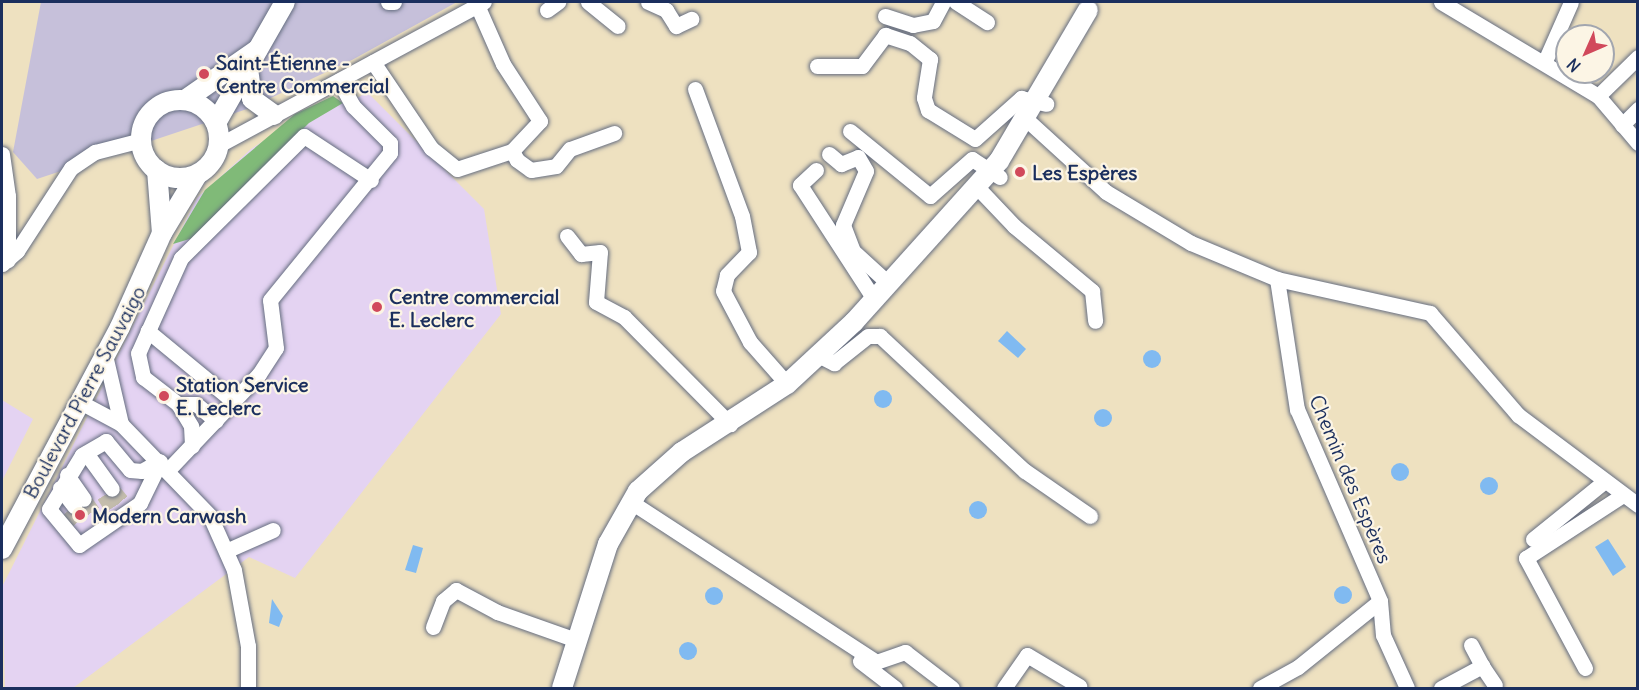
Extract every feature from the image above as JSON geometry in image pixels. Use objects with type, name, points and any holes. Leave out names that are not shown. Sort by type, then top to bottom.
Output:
[{"type":"main road","points":[[216,123],[285,2]]},
{"type":"main road","points":[[562,688],[608,544],[631,502],[682,452],[730,424],[787,384],[820,356],[952,214],[995,174],[1031,123],[1090,6]]},
{"type":"main road","points":[[185,100],[201,106],[216,123],[219,145],[210,166],[197,175],[176,178],[157,170],[141,140],[154,110],[185,100],[258,49]]},
{"type":"main road","points":[[248,69],[252,99],[274,115]]},
{"type":"main road","name":"Boulevard Pierre Sauvaigo","points":[[157,170],[162,233]]},
{"type":"main road","name":"Boulevard Pierre Sauvaigo","points":[[2,549],[105,355],[162,233],[197,175]]},
{"type":"street","points":[[388,2],[394,2]]},
{"type":"street","points":[[588,2],[618,26]]},
{"type":"street","points":[[648,2],[666,10],[676,26],[691,19]]},
{"type":"street","points":[[885,16],[912,25],[933,21],[943,2]]},
{"type":"street","points":[[956,2],[987,22]]},
{"type":"street","points":[[1442,2],[1545,61],[1598,96],[1638,143]]},
{"type":"street","points":[[1545,61],[1571,2]]},
{"type":"street","points":[[219,145],[480,3],[503,64],[540,121],[512,151],[457,169],[431,148],[373,62]]},
{"type":"street","points":[[817,66],[862,66],[885,35],[910,43],[930,59],[924,98],[928,110],[975,139],[1021,99],[1041,101]]},
{"type":"street","points":[[1598,96],[1638,57]]},
{"type":"street","points":[[163,464],[142,471],[130,470],[106,441],[87,453],[61,487],[49,509],[79,545],[92,528],[120,501],[163,464],[192,446],[234,402],[276,348],[270,300],[371,180],[390,143],[353,106],[339,81]]},
{"type":"street","points":[[695,89],[742,216],[749,252],[727,275],[723,291],[750,342],[787,384]]},
{"type":"street","points":[[1622,125],[1638,109]]},
{"type":"street","points":[[1031,123],[1106,192],[1148,220],[1277,279],[1430,313],[1518,415],[1630,500]]},
{"type":"street","points":[[850,131],[930,196],[972,159],[995,174]]},
{"type":"street","points":[[512,151],[531,170],[556,166],[570,149],[614,133]]},
{"type":"street","points":[[192,446],[191,426],[178,404],[143,377],[138,353],[181,258],[304,136],[371,180]]},
{"type":"street","points":[[5,262],[33,225],[62,179],[83,159],[116,144],[141,140]]},
{"type":"street","points":[[2,154],[8,224],[5,262]]},
{"type":"street","points":[[829,154],[841,164],[858,157],[866,171],[843,225],[853,251],[887,282]]},
{"type":"street","points":[[816,170],[800,185],[874,298]]},
{"type":"street","points":[[980,190],[1092,291],[1095,321]]},
{"type":"street","points":[[8,224],[19,230],[33,225]]},
{"type":"street","points":[[567,236],[581,254],[600,252],[596,302],[624,317],[730,424]]},
{"type":"street","name":"Chemin des Espères","points":[[1277,279],[1297,409],[1380,601],[1383,635],[1407,688]]},
{"type":"street","points":[[148,331],[234,402]]},
{"type":"street","points":[[820,356],[834,363],[868,336],[880,336],[1024,471],[1090,516]]},
{"type":"street","points":[[105,355],[121,424]]},
{"type":"street","points":[[80,402],[121,424],[163,464],[210,516],[228,550],[248,646],[248,688]]},
{"type":"street","points":[[178,404],[196,404],[216,421]]},
{"type":"street","points":[[87,453],[120,501]]},
{"type":"street","points":[[1533,539],[1605,481]]},
{"type":"street","points":[[61,487],[75,506],[61,487]]},
{"type":"street","points":[[1568,618],[1538,564],[1630,500]]},
{"type":"street","points":[[1585,668],[1526,558],[1630,500]]},
{"type":"street","points":[[631,502],[876,662],[905,652],[952,688]]},
{"type":"street","points":[[228,550],[273,530]]},
{"type":"street","points":[[433,627],[443,601],[456,590],[497,612],[576,640]]},
{"type":"street","points":[[1260,688],[1298,668],[1380,601]]},
{"type":"street","points":[[808,619],[895,688]]},
{"type":"street","points":[[1472,645],[1495,685]]},
{"type":"street","points":[[1004,688],[1027,655],[1079,686]]},
{"type":"street","points":[[1441,688],[1482,666]]},
{"type":"shaded area","points":[[41,2],[457,2],[352,60],[247,109],[37,179],[13,152]]},
{"type":"shaded area","points":[[367,92],[484,209],[501,314],[295,578],[249,557],[73,688],[5,688],[2,587],[197,198],[251,149],[333,96],[346,105]]},
{"type":"shaded area","points":[[2,400],[33,419],[2,481]]},
{"type":"green space","points":[[333,96],[343,103],[309,123],[193,238],[173,244],[205,190],[295,114]]},
{"type":"water","points":[[1007,331],[1026,349],[1018,358],[998,341]]},
{"type":"water","points":[[1152,350],[1158,353],[1161,359],[1158,365],[1152,368],[1146,365],[1143,359],[1146,353]]},
{"type":"water","points":[[883,390],[889,393],[892,399],[889,405],[883,408],[877,405],[874,399],[877,393]]},
{"type":"water","points":[[1103,409],[1109,412],[1112,418],[1109,424],[1103,427],[1097,424],[1094,418],[1097,412]]},
{"type":"water","points":[[1396,463],[1404,463],[1409,468],[1407,479],[1396,481],[1391,476],[1391,468]]},
{"type":"water","points":[[1489,477],[1497,482],[1498,486],[1493,494],[1489,495],[1481,490],[1480,486],[1485,478]]},
{"type":"water","points":[[978,501],[984,504],[987,510],[984,516],[978,519],[972,516],[969,510],[972,504]]},
{"type":"water","points":[[1608,539],[1626,567],[1613,576],[1595,547]]},
{"type":"water","points":[[413,545],[423,548],[416,573],[405,570]]},
{"type":"water","points":[[1339,586],[1347,586],[1352,591],[1350,602],[1339,604],[1334,599],[1334,591]]},
{"type":"water","points":[[710,587],[718,587],[723,592],[721,603],[710,605],[705,600],[705,592]]},
{"type":"water","points":[[272,599],[283,616],[279,627],[269,623]]},
{"type":"water","points":[[688,642],[696,647],[697,651],[692,659],[688,660],[680,655],[679,651],[684,643]]},
{"type":"tunnel","points":[[112,489],[122,501]]},
{"type":"tunnel","points":[[104,495],[112,508]]},
{"type":"tunnel","points":[[84,499],[96,516]]},
{"type":"tunnel","points":[[66,512],[79,528]]},
{"type":"place","name":"Saint-Étienne - Centre Commercial","points":[[204,74]]},
{"type":"place","name":"Les Espères","points":[[1020,172]]},
{"type":"place","name":"Centre commercial E. Leclerc","points":[[377,307]]},
{"type":"place","name":"Station Service E. Leclerc","points":[[164,396]]},
{"type":"place","name":"Modern Carwash","points":[[80,515]]}]
